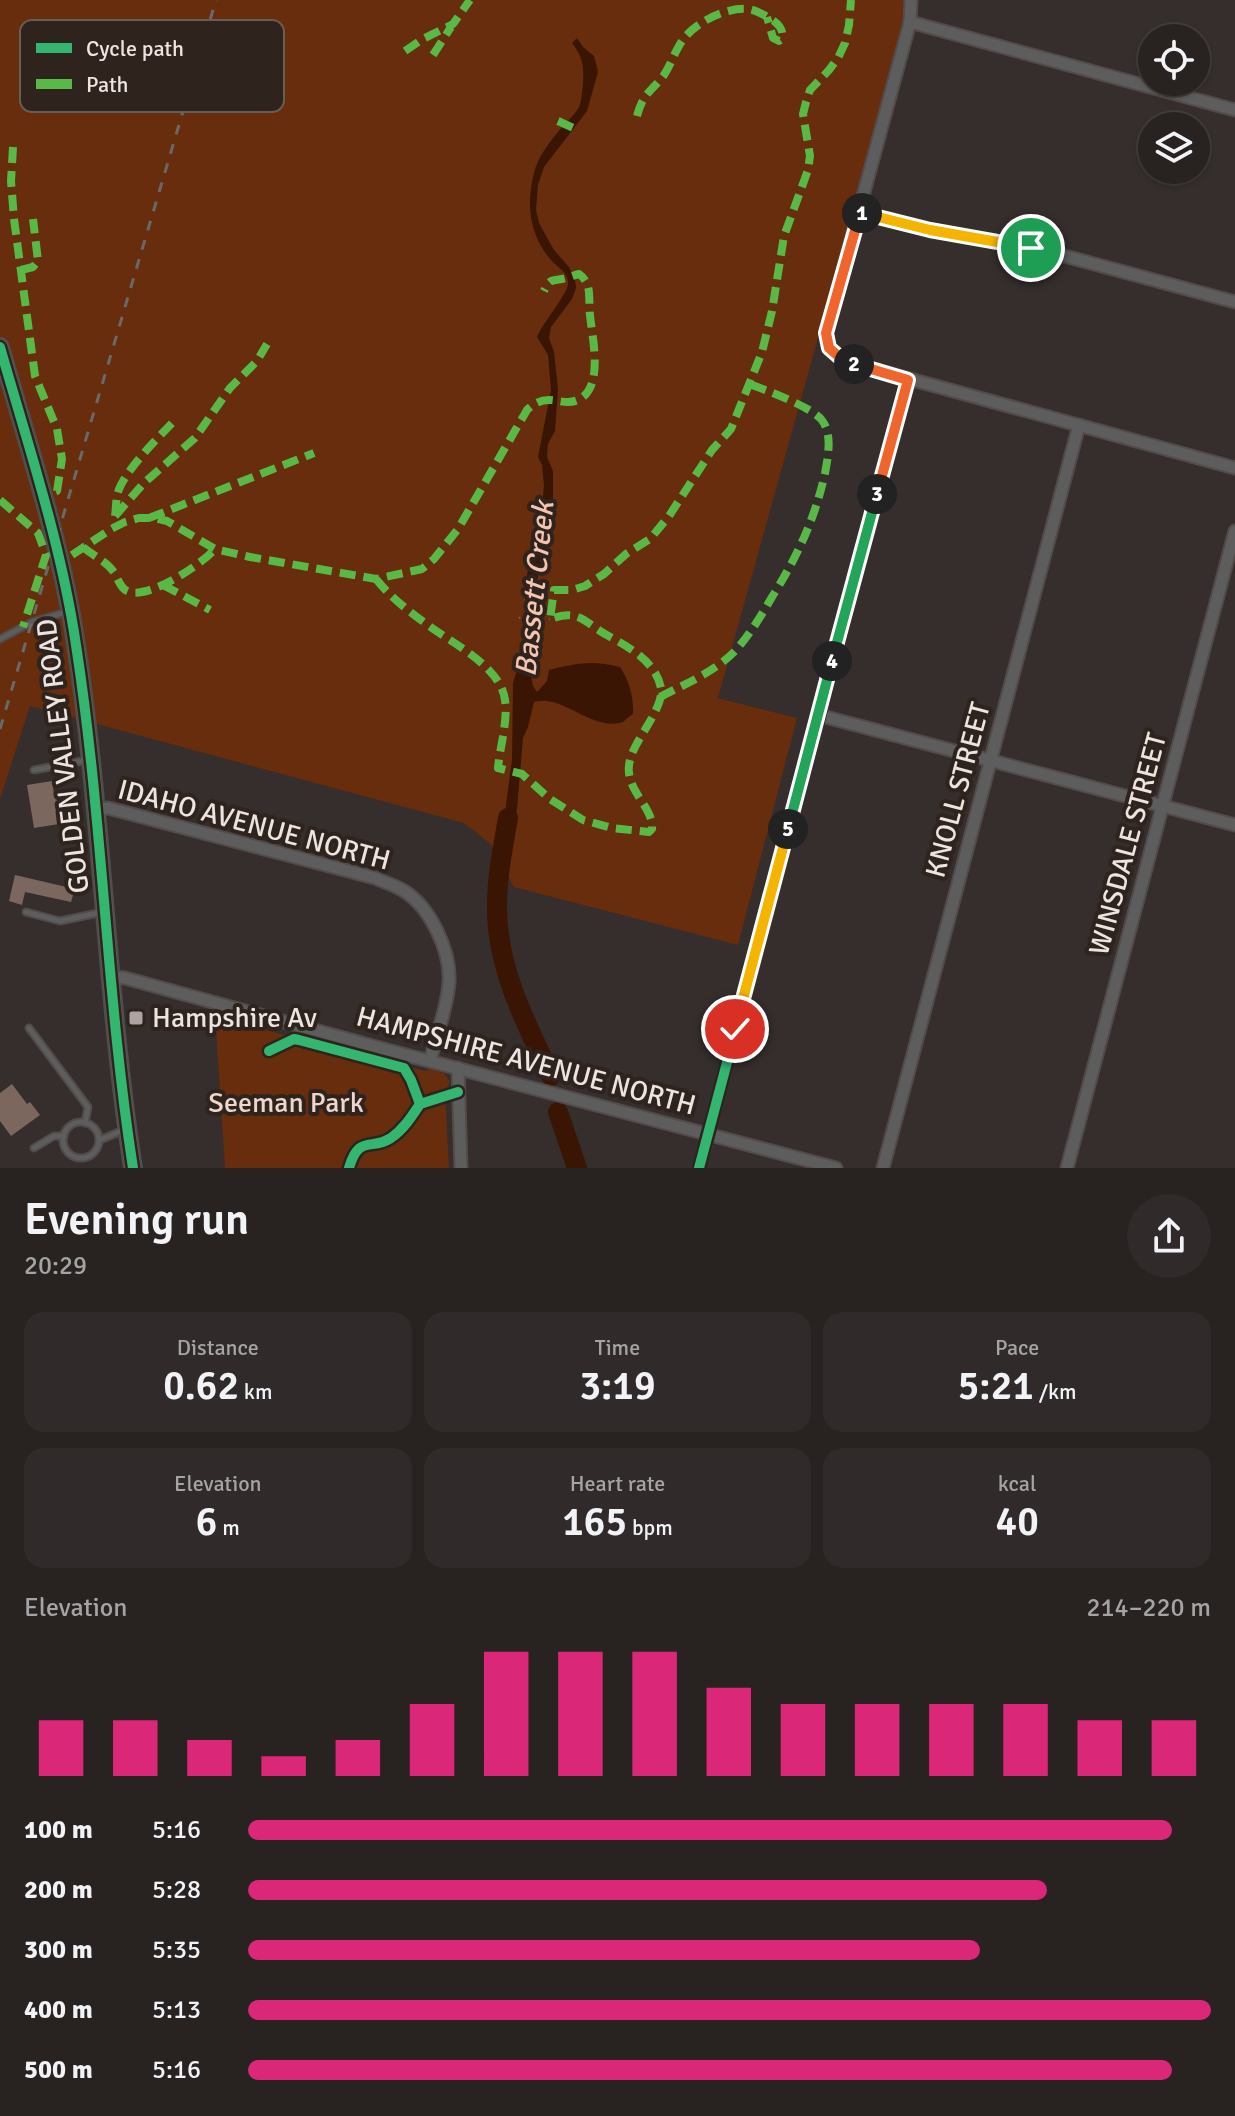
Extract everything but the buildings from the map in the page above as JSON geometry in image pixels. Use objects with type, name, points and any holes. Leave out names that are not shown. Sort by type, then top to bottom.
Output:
[{"type":"street","points":[[911,0],[910,22],[826,333],[829,348],[844,361],[908,380],[1235,468]]},
{"type":"street","points":[[910,22],[1235,110]]},
{"type":"street","points":[[860,213],[1061,255],[1235,302]]},
{"type":"street","name":"GOLDEN VALLEY ROAD","points":[[0,347],[56,541],[70,610],[97,810],[133,1168]]},
{"type":"street","points":[[699,1168],[908,380]]},
{"type":"street","name":"KNOLL STREET","points":[[883,1168],[1079,425]]},
{"type":"street","name":"WINSDALE STREET","points":[[1067,1168],[1235,531]]},
{"type":"street","points":[[818,715],[1235,825]]},
{"type":"street","name":"IDAHO AVENUE NORTH","points":[[97,810],[108,808],[375,878],[404,891],[420,906],[432,924],[449,965],[449,985],[430,1061]]},
{"type":"street","name":"HAMPSHIRE AVENUE NORTH","points":[[112,977],[836,1168]]},
{"type":"street","points":[[458,1068],[461,1168]]},
{"type":"lane","points":[[0,639],[32,622],[70,610]]},
{"type":"lane","points":[[34,770],[90,760]]},
{"type":"lane","points":[[26,912],[60,921],[105,912]]},
{"type":"lane","points":[[29,1028],[88,1107],[85,1123]]},
{"type":"lane","points":[[85,1123],[97,1131],[100,1140],[90,1156],[77,1158],[66,1150],[64,1136],[72,1125],[85,1123]]},
{"type":"lane","points":[[100,1140],[127,1129]]},
{"type":"lane","points":[[34,1148],[54,1136],[64,1136]]},
{"type":"path","points":[[520,618],[541,622],[550,619]]},
{"type":"green space","points":[[0,0],[905,0],[898,50],[718,698],[797,718],[738,945],[514,887],[492,845],[464,823],[30,706],[0,799]]},
{"type":"green space","name":"Seeman Park","points":[[219,1018],[425,1071],[431,1069],[444,1073],[450,1082],[445,1091],[449,1168],[225,1168],[216,1031]]},
{"type":"water","points":[[577,38],[594,56],[598,72],[587,111],[544,167],[538,185],[536,210],[539,223],[554,250],[569,267],[576,288],[572,299],[551,327],[549,338],[554,352],[558,389],[555,431],[548,444],[547,457],[553,471],[553,500],[535,588],[539,603],[530,671],[537,692],[547,681],[549,670],[584,663],[620,667],[630,689],[633,714],[623,722],[612,724],[555,703],[534,702],[523,738],[517,809],[508,845],[496,840],[505,812],[512,760],[513,683],[522,653],[527,616],[526,581],[542,508],[544,485],[538,457],[551,390],[548,355],[537,337],[568,284],[565,274],[538,240],[531,219],[530,196],[534,173],[542,154],[580,104],[583,66],[572,43]]},
{"type":"waterway","name":"Bassett Creek","points":[[508,818],[497,894],[501,950],[514,993],[551,1076]]},
{"type":"waterway","name":"Bassett Creek","points":[[558,1112],[577,1168]]},
{"type":"railway","points":[[210,20],[216,0]]},
{"type":"railway","points":[[0,729],[183,112]]},
{"type":"marked path","points":[[405,51],[453,24],[470,0]]},
{"type":"marked path","points":[[376,579],[424,623],[476,658],[502,688],[506,708],[498,768],[522,774],[550,799],[583,820],[612,828],[649,832],[652,829],[650,815],[634,788],[629,767],[634,750],[659,703],[661,688],[658,678],[639,655],[580,618],[568,615],[550,619],[554,590],[585,586],[650,539],[669,516],[712,450],[731,429],[762,352],[784,236],[808,170],[810,156],[803,114],[806,102],[810,90],[838,58],[845,43],[851,0]]},
{"type":"marked path","points":[[637,116],[645,97],[664,75],[683,40],[698,25],[723,13],[751,10],[766,16],[779,25],[782,30],[779,41],[773,38],[767,17]]},
{"type":"marked path","points":[[433,55],[451,27]]},
{"type":"marked path","points":[[558,121],[578,130]]},
{"type":"marked path","points":[[13,147],[11,181],[14,219],[35,376],[57,429],[62,459],[57,491],[43,496]]},
{"type":"marked path","points":[[21,270],[33,267],[38,261],[33,219]]},
{"type":"marked path","points":[[72,555],[125,522],[154,518],[167,521],[215,549],[250,557],[376,579],[422,569],[458,529],[527,410],[542,401],[580,399],[592,383],[595,360],[586,282],[579,274],[551,281],[544,291]]},
{"type":"marked path","points":[[115,516],[144,483],[195,438],[230,388],[257,361],[267,344]]},
{"type":"marked path","points":[[660,697],[718,666],[745,639],[797,552],[821,490],[829,445],[821,419],[797,404],[749,384]]},
{"type":"marked path","points":[[115,516],[117,496],[125,478],[173,422]]},
{"type":"marked path","points":[[149,518],[314,453]]},
{"type":"marked path","points":[[0,500],[38,533],[46,555],[23,627]]},
{"type":"marked path","points":[[83,547],[110,567],[124,589],[136,593],[174,579],[215,549]]},
{"type":"marked path","points":[[163,585],[210,610]]},
{"type":"cycle path","points":[[0,347],[53,532],[70,607],[85,710],[116,1038],[133,1168]]},
{"type":"cycle path","points":[[699,1168],[908,380]]},
{"type":"cycle path","points":[[269,1051],[294,1039],[404,1068],[420,1104],[458,1092]]},
{"type":"cycle path","points":[[349,1168],[361,1147],[391,1138],[420,1104]]},
{"type":"place","name":"Hampshire Av","points":[[136,1018]]},
{"type":"route","points":[[735,1029],[908,380],[844,361],[829,348],[826,333],[860,213],[930,230],[1031,248]]}]
